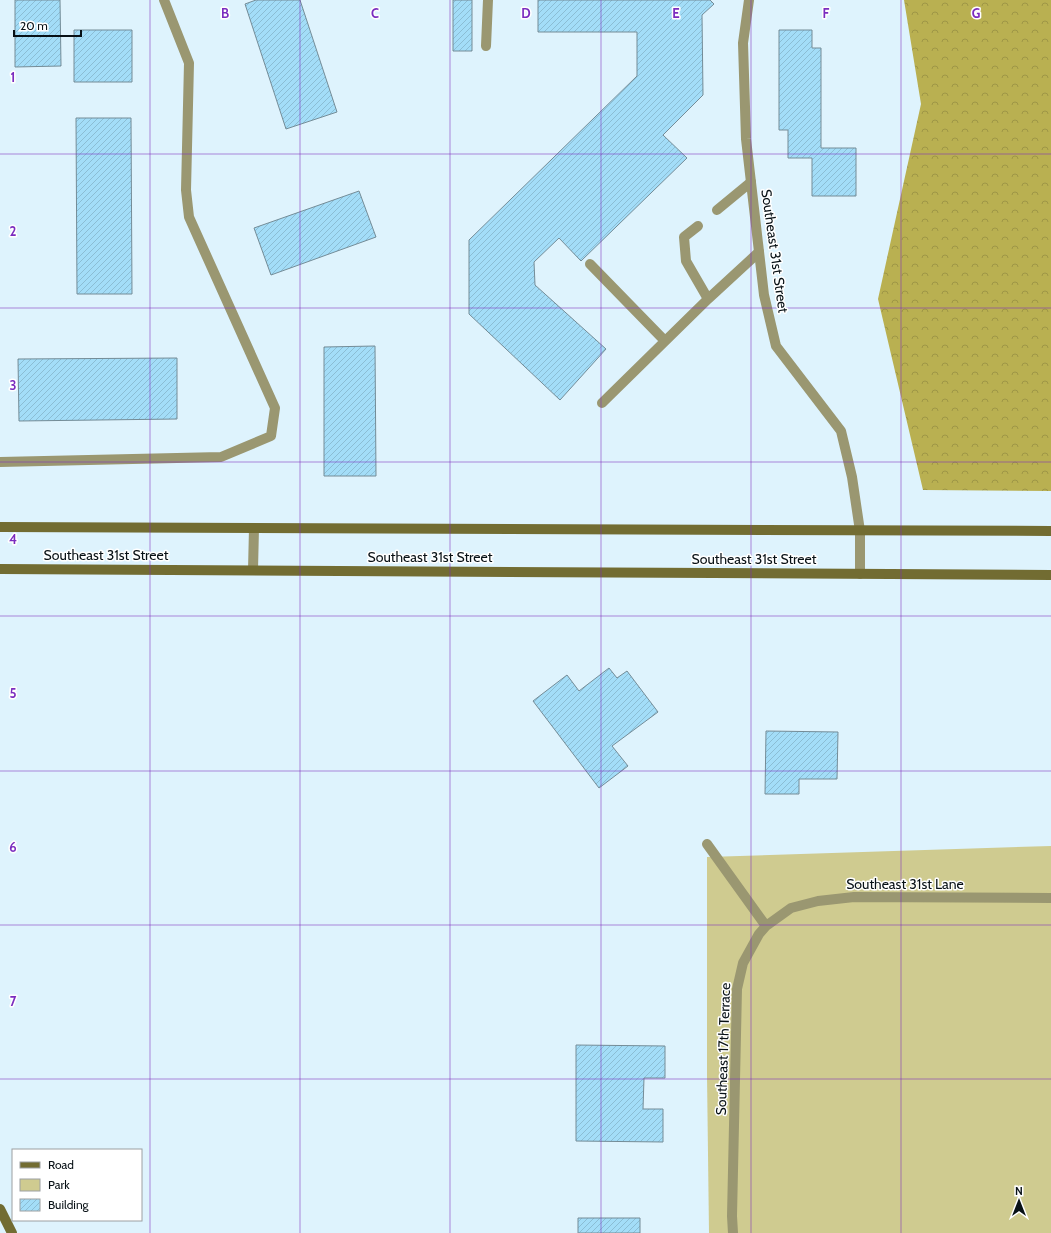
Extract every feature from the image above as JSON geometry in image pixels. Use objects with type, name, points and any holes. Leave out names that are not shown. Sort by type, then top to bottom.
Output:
[{"type":"main road","name":"Southeast 31st Street","points":[[0,527],[1051,531]]},
{"type":"main road","name":"Southeast 31st Street","points":[[0,569],[1051,574]]},
{"type":"main road","points":[[0,1209],[12,1233]]},
{"type":"street","points":[[0,462],[221,457],[271,436],[275,408],[189,217],[186,190],[189,63],[164,0]]},
{"type":"street","points":[[486,46],[488,0]]},
{"type":"street","name":"Southeast 31st Street","points":[[749,0],[743,43],[746,139],[764,295],[776,346],[841,431],[852,477],[860,530],[860,574]]},
{"type":"street","points":[[717,210],[751,182]]},
{"type":"street","points":[[698,226],[684,237],[686,261],[708,299]]},
{"type":"street","points":[[602,403],[708,299],[759,252]]},
{"type":"street","points":[[590,264],[665,341]]},
{"type":"street","points":[[253,570],[254,528]]},
{"type":"street","points":[[707,844],[766,926]]},
{"type":"street","name":"Southeast 31st Lane","points":[[766,926],[791,908],[818,901],[839,898],[1051,898]]},
{"type":"street","name":"Southeast 17th Terrace","points":[[733,1233],[732,1216],[737,989],[743,963],[759,934],[766,926]]},
{"type":"green space","points":[[904,0],[1051,0],[1051,491],[923,490],[878,299],[921,104]]},
{"type":"green space","points":[[1051,846],[1051,1233],[709,1233],[707,857]]},
{"type":"building","points":[[15,0],[60,0],[61,66],[15,67]]},
{"type":"building","points":[[256,0],[300,0],[337,112],[286,129],[245,4]]},
{"type":"building","points":[[453,0],[472,0],[472,51],[453,51]]},
{"type":"building","points":[[538,0],[710,0],[714,4],[702,15],[703,95],[663,135],[687,158],[581,261],[559,238],[534,262],[535,285],[606,349],[560,400],[469,314],[469,240],[637,76],[637,32],[538,32]]},
{"type":"building","points":[[74,30],[132,30],[132,82],[74,82]]},
{"type":"building","points":[[779,30],[812,30],[812,48],[821,48],[821,148],[856,148],[856,196],[812,196],[812,158],[788,158],[788,130],[779,130]]},
{"type":"building","points":[[76,118],[131,118],[132,294],[77,294]]},
{"type":"building","points":[[359,191],[376,237],[271,275],[254,228]]},
{"type":"building","points":[[375,346],[376,476],[324,476],[324,347]]},
{"type":"building","points":[[177,358],[177,419],[19,421],[18,359]]},
{"type":"building","points":[[609,668],[617,678],[627,671],[658,712],[612,746],[628,766],[599,788],[533,701],[567,675],[579,691]]},
{"type":"building","points":[[766,731],[838,732],[837,779],[799,779],[799,794],[765,794]]},
{"type":"building","points":[[576,1045],[665,1046],[665,1078],[644,1078],[643,1109],[663,1109],[663,1142],[576,1141]]},
{"type":"building","points":[[578,1218],[640,1218],[640,1233],[578,1233]]}]
